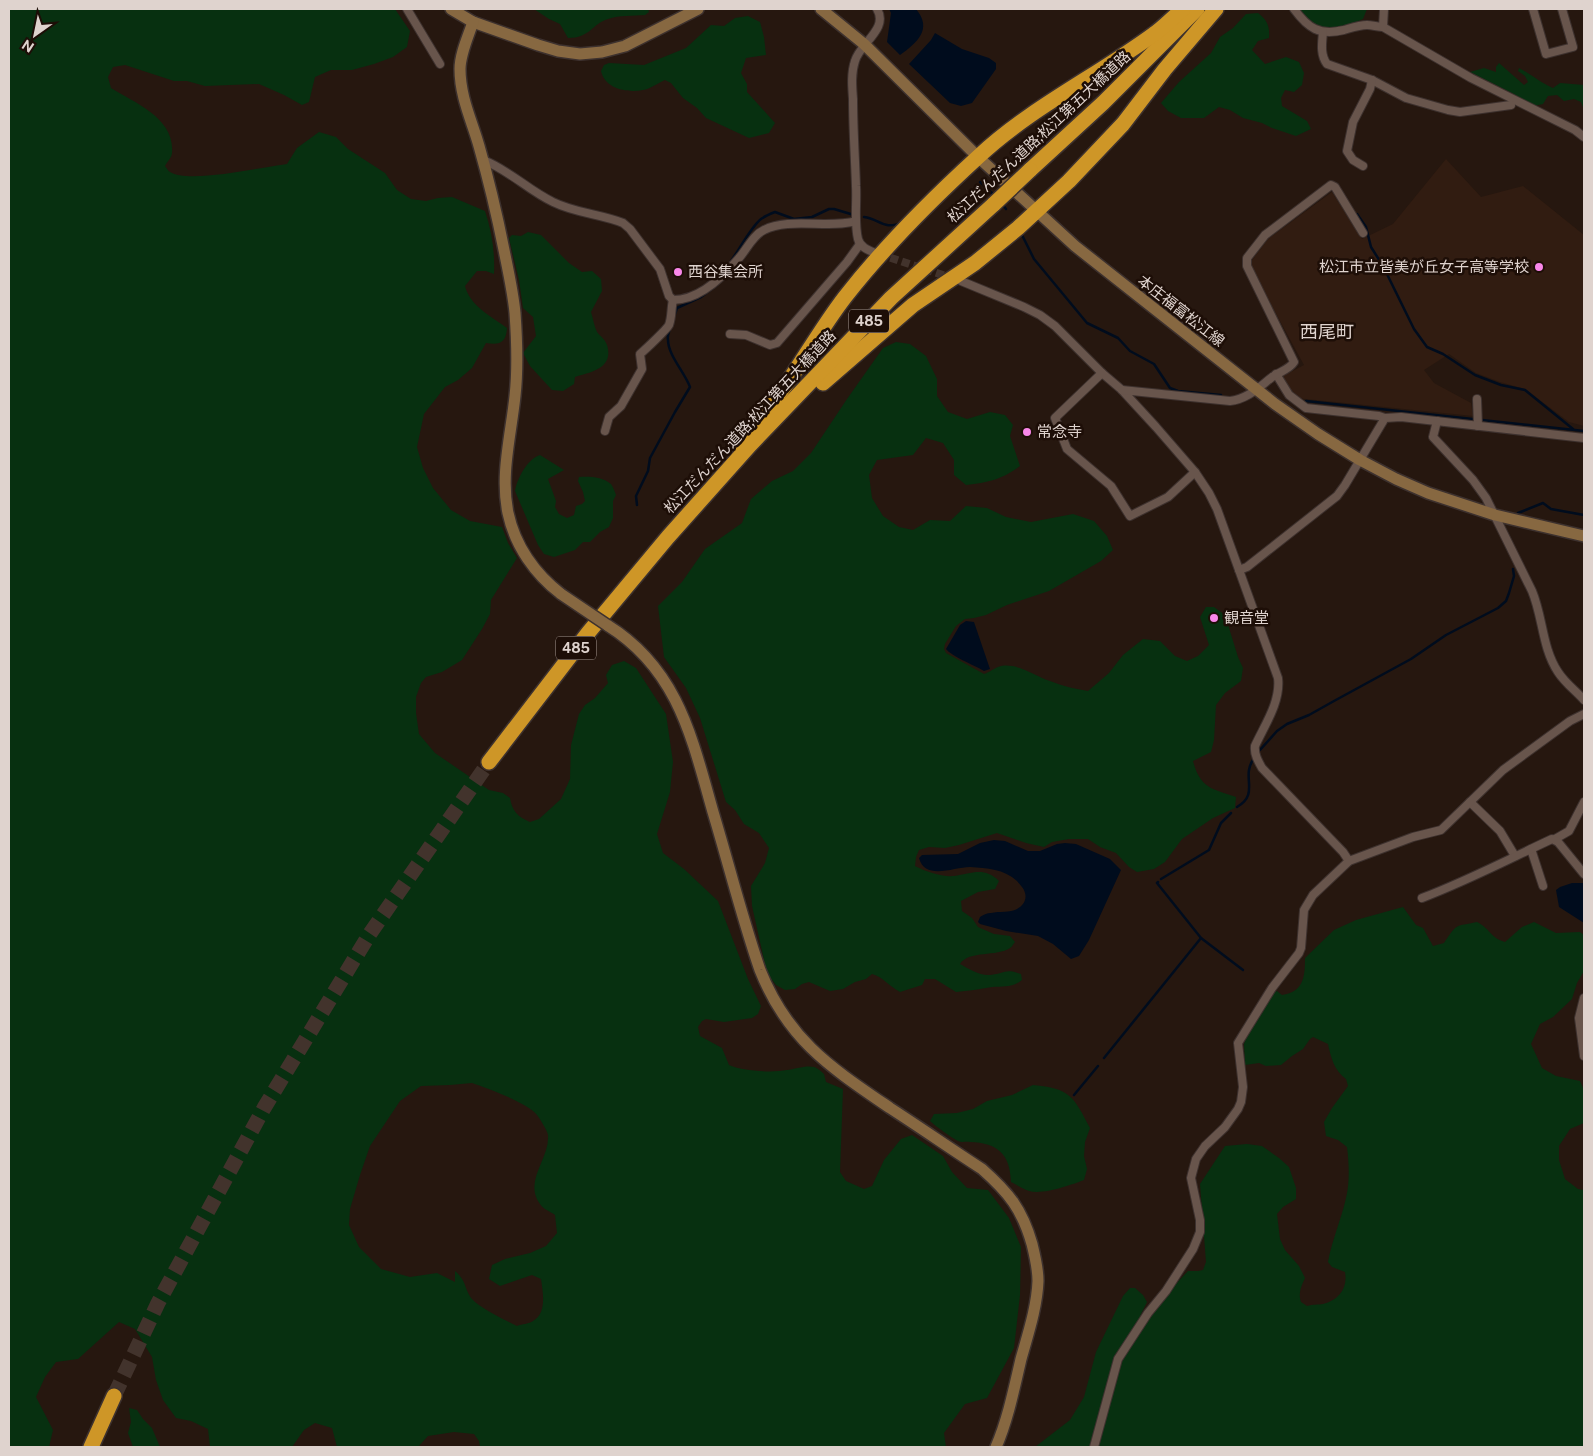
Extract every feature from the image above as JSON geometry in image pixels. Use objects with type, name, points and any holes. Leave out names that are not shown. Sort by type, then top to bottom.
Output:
[{"type":"highway","points":[[668,537],[788,381],[844,298],[906,227],[978,157],[1001,138],[1065,92],[1156,33],[1183,9]]},
{"type":"highway","name":"松江だんだん道路;松江第五大橋道路","points":[[489,762],[588,633],[668,537],[750,445],[891,298],[1103,103],[1196,9]]},
{"type":"highway","points":[[750,445],[787,418],[835,371],[913,305],[975,263],[1036,212],[1090,161],[1123,124],[1165,69],[1216,9]]},
{"type":"highway","points":[[91,1447],[114,1396]]},
{"type":"street","points":[[407,9],[440,64]]},
{"type":"street","points":[[451,9],[473,22],[558,51],[580,54],[602,52],[625,46],[698,9]]},
{"type":"street","name":"本庄福富松江線","points":[[821,9],[864,44],[978,157],[1074,246],[1257,389],[1318,434],[1396,480],[1428,493],[1496,515],[1584,536]]},
{"type":"street","points":[[875,252],[865,248],[858,240],[852,77],[855,60],[864,44],[878,29],[880,20],[877,9]]},
{"type":"street","points":[[1294,9],[1305,23],[1323,32],[1336,32],[1366,25],[1383,27],[1471,78],[1575,130],[1584,137]]},
{"type":"street","points":[[1383,27],[1384,9]]},
{"type":"street","points":[[1533,9],[1546,54],[1573,47],[1562,9]]},
{"type":"street","points":[[473,22],[460,67],[461,86],[466,110],[476,135],[493,197],[515,312],[517,370],[505,485],[508,512],[515,536],[543,578],[561,594],[622,634],[648,659],[660,674],[679,706],[688,728],[760,970],[766,986],[786,1021],[807,1045],[830,1066],[982,1169],[1010,1197],[1023,1217],[1036,1257],[1038,1281],[1032,1314],[1005,1425],[996,1447]]},
{"type":"street","points":[[1323,32],[1322,52],[1327,64],[1372,80],[1406,98],[1460,112],[1511,105]]},
{"type":"street","points":[[1363,166],[1353,160],[1347,151],[1353,122],[1370,89],[1372,80]]},
{"type":"street","points":[[483,160],[507,172],[553,202],[567,208],[623,223],[630,229],[660,268],[672,300],[669,324],[666,330],[640,354],[642,369],[621,406],[609,416],[606,431]]},
{"type":"street","points":[[1122,390],[1230,401],[1239,400],[1257,389],[1276,374],[1292,365],[1294,360],[1247,266],[1247,258],[1265,235],[1331,185],[1335,187],[1363,233]]},
{"type":"street","points":[[672,300],[689,297],[708,287],[736,262],[757,235],[766,229],[783,225],[856,222]]},
{"type":"street","points":[[730,334],[746,335],[770,344],[777,343],[860,244]]},
{"type":"street","points":[[961,281],[1024,307],[1055,326],[1102,373],[1122,390],[1195,472],[1213,500],[1275,668],[1279,685],[1274,705],[1254,752],[1262,768],[1343,852],[1349,861]]},
{"type":"street","points":[[1102,373],[1055,418],[1067,449],[1111,486],[1130,516],[1168,497],[1195,472]]},
{"type":"street","points":[[1276,374],[1289,395],[1306,408],[1385,418],[1401,417],[1437,421],[1478,422],[1584,438]]},
{"type":"street","points":[[1477,399],[1478,422]]},
{"type":"street","points":[[1239,570],[1247,567],[1333,499],[1345,485],[1385,418]]},
{"type":"street","points":[[1437,421],[1433,437],[1473,480],[1496,515],[1537,602],[1548,651],[1553,664],[1562,678],[1584,700]]},
{"type":"street","points":[[1094,1447],[1118,1359],[1148,1313],[1166,1292],[1193,1248],[1200,1232],[1200,1220],[1191,1178],[1196,1158],[1204,1146],[1225,1127],[1238,1109],[1243,1087],[1238,1044],[1272,988],[1299,953],[1304,910],[1313,894],[1349,861],[1441,830],[1503,770],[1570,721],[1584,714]]},
{"type":"street","points":[[1470,802],[1500,831],[1514,856]]},
{"type":"street","points":[[1422,898],[1484,872],[1569,831],[1584,802]]},
{"type":"street","points":[[1555,839],[1584,874]]},
{"type":"street","points":[[1531,849],[1543,886]]},
{"type":"street","points":[[1584,998],[1579,1018],[1584,1056]]},
{"type":"shaded area","points":[[1446,159],[1481,197],[1523,186],[1584,235],[1584,426],[1569,422],[1525,389],[1476,373],[1449,354],[1424,370],[1434,383],[1471,403],[1473,416],[1296,398],[1289,392],[1281,377],[1304,365],[1251,268],[1252,260],[1268,239],[1332,192],[1362,239],[1393,224]]},
{"type":"green space","points":[[9,9],[395,9],[410,31],[407,47],[393,57],[374,64],[352,70],[331,70],[315,77],[309,102],[302,105],[259,84],[205,86],[187,81],[174,81],[125,65],[113,67],[108,77],[111,88],[152,113],[167,130],[171,141],[172,153],[165,166],[170,172],[179,175],[209,176],[287,164],[297,148],[319,132],[336,137],[348,149],[385,173],[397,190],[411,199],[426,201],[452,197],[485,211],[490,227],[494,274],[486,271],[477,271],[465,286],[476,305],[507,328],[505,337],[499,343],[486,343],[472,368],[458,380],[445,387],[424,414],[417,447],[423,468],[433,488],[451,510],[470,521],[502,527],[508,543],[517,558],[491,600],[490,614],[462,660],[442,672],[426,677],[421,683],[416,697],[419,734],[435,753],[489,790],[503,793],[510,798],[516,813],[530,822],[539,819],[561,799],[570,779],[571,745],[579,714],[585,705],[595,698],[608,683],[606,675],[612,665],[624,661],[636,668],[666,714],[673,762],[670,792],[657,834],[663,853],[684,869],[718,901],[748,979],[761,1006],[758,1014],[752,1018],[724,1022],[706,1019],[698,1027],[700,1036],[722,1048],[729,1065],[741,1069],[765,1071],[814,1067],[824,1074],[826,1082],[843,1089],[840,1172],[846,1181],[864,1189],[872,1186],[884,1160],[901,1139],[912,1135],[943,1156],[952,1172],[967,1188],[988,1190],[1009,1218],[1021,1247],[1020,1295],[1014,1348],[987,1398],[965,1404],[944,1433],[946,1447],[480,1447],[479,1441],[474,1434],[454,1432],[428,1436],[418,1447],[337,1447],[332,1428],[315,1423],[304,1430],[292,1447],[210,1447],[208,1429],[191,1421],[176,1418],[163,1400],[156,1380],[152,1357],[135,1329],[119,1322],[78,1359],[56,1362],[45,1377],[36,1397],[53,1430],[49,1447],[9,1447]],"holes":[[[472,1083],[507,1096],[532,1110],[540,1119],[548,1135],[548,1144],[534,1187],[540,1204],[555,1215],[557,1233],[546,1246],[492,1265],[489,1279],[500,1286],[532,1275],[541,1279],[543,1302],[540,1313],[531,1322],[517,1326],[493,1314],[472,1299],[462,1278],[455,1271],[455,1282],[437,1273],[410,1277],[381,1269],[359,1247],[349,1225],[350,1209],[370,1146],[400,1101],[421,1086]]]},
{"type":"green space","points":[[534,9],[648,9],[649,12],[645,15],[621,16],[608,19],[581,36],[568,38],[560,24]]},
{"type":"green space","points":[[1297,9],[1367,9],[1363,19],[1335,28],[1321,28],[1307,20]]},
{"type":"green space","points":[[1258,13],[1267,24],[1269,38],[1258,41],[1252,50],[1265,64],[1286,57],[1299,62],[1304,73],[1302,85],[1294,92],[1285,90],[1281,98],[1282,106],[1307,121],[1311,129],[1296,136],[1243,118],[1230,110],[1219,107],[1204,118],[1181,118],[1168,111],[1161,103],[1179,82],[1211,53],[1220,37],[1233,28],[1246,14]]},
{"type":"green space","points":[[748,16],[760,22],[766,55],[746,58],[741,73],[747,84],[747,92],[775,123],[769,133],[749,138],[706,118],[697,108],[683,98],[671,83],[665,80],[646,89],[630,91],[612,86],[603,77],[601,71],[604,65],[609,63],[644,65],[686,48],[711,25],[724,26],[735,18]]},
{"type":"green space","points":[[1499,63],[1524,85],[1528,82],[1525,76],[1518,71],[1519,68],[1553,88],[1560,83],[1584,85],[1584,110],[1581,102],[1574,99],[1564,101],[1557,95],[1548,96],[1543,104],[1534,106],[1470,72],[1484,68],[1496,72],[1496,67]]},
{"type":"green space","points":[[528,232],[541,235],[569,263],[582,272],[592,271],[601,279],[602,291],[591,312],[597,332],[607,345],[607,359],[600,368],[575,377],[574,384],[563,391],[552,390],[530,366],[523,353],[536,336],[533,317],[523,308],[519,280],[509,238],[512,235],[521,236]]},
{"type":"green space","points":[[896,342],[910,344],[926,356],[937,379],[937,396],[948,412],[967,419],[990,412],[1005,415],[1013,425],[1010,436],[1020,466],[994,480],[966,485],[954,475],[954,460],[943,443],[926,438],[913,455],[877,460],[869,475],[872,498],[883,516],[899,527],[913,530],[930,520],[950,521],[966,506],[987,508],[1006,517],[1031,522],[1073,514],[1094,521],[1107,536],[1113,550],[1101,561],[1049,591],[1007,605],[986,615],[965,619],[956,626],[945,644],[944,649],[946,653],[984,674],[998,667],[1018,667],[1044,679],[1088,691],[1109,673],[1123,655],[1143,639],[1160,641],[1175,656],[1187,661],[1198,656],[1209,645],[1200,617],[1206,607],[1214,607],[1225,615],[1243,668],[1241,681],[1225,693],[1216,705],[1214,740],[1211,752],[1193,761],[1203,782],[1214,789],[1236,797],[1235,808],[1213,818],[1182,839],[1165,862],[1154,869],[1137,872],[1129,867],[1116,853],[1100,847],[1088,839],[1069,839],[1052,842],[1044,847],[997,833],[959,845],[945,848],[929,847],[919,850],[915,866],[924,870],[949,876],[983,872],[999,881],[995,889],[978,892],[961,901],[962,911],[972,918],[978,927],[994,934],[1010,936],[1015,942],[1011,948],[1004,951],[976,955],[964,960],[960,964],[975,972],[986,975],[1008,971],[1021,974],[1022,980],[1015,984],[956,992],[935,979],[925,979],[922,985],[900,992],[872,974],[866,979],[855,982],[843,989],[830,991],[809,982],[795,989],[785,990],[776,985],[767,973],[752,906],[751,886],[765,863],[769,848],[759,833],[744,824],[735,810],[726,802],[700,718],[686,688],[664,657],[658,606],[682,582],[705,549],[742,523],[751,499],[772,481],[793,471],[811,453],[883,348]]},
{"type":"green space","points":[[540,455],[564,470],[548,479],[556,501],[555,507],[559,514],[567,518],[574,515],[576,506],[585,501],[578,481],[579,477],[600,478],[611,484],[616,495],[613,501],[613,518],[609,527],[600,532],[590,542],[583,542],[575,550],[554,557],[544,554],[538,545],[515,491],[523,470],[535,457]]},
{"type":"green space","points":[[1403,907],[1416,925],[1423,928],[1433,946],[1444,943],[1458,926],[1477,922],[1496,938],[1505,942],[1522,927],[1534,922],[1556,933],[1580,932],[1584,935],[1584,971],[1577,983],[1572,999],[1553,1017],[1540,1024],[1531,1044],[1542,1068],[1556,1076],[1580,1081],[1584,1090],[1584,1123],[1570,1129],[1559,1146],[1559,1160],[1565,1179],[1578,1189],[1584,1190],[1584,1447],[1035,1447],[1070,1420],[1084,1397],[1096,1352],[1123,1296],[1130,1288],[1135,1288],[1143,1295],[1147,1302],[1140,1316],[1140,1322],[1188,1271],[1203,1270],[1206,1262],[1200,1184],[1225,1146],[1247,1144],[1262,1146],[1289,1167],[1296,1188],[1296,1199],[1283,1207],[1277,1214],[1280,1239],[1285,1250],[1299,1266],[1305,1278],[1300,1293],[1301,1302],[1307,1306],[1323,1304],[1334,1300],[1344,1288],[1345,1272],[1332,1267],[1328,1262],[1347,1192],[1348,1153],[1347,1147],[1338,1140],[1326,1136],[1324,1122],[1348,1086],[1346,1079],[1336,1068],[1328,1044],[1313,1037],[1303,1049],[1281,1065],[1266,1066],[1259,1063],[1245,1065],[1244,1044],[1250,1029],[1273,993],[1277,991],[1282,995],[1299,987],[1304,977],[1305,958],[1334,930],[1356,920]]},
{"type":"green space","points":[[1033,1085],[1045,1086],[1063,1092],[1080,1109],[1090,1128],[1085,1142],[1084,1156],[1087,1169],[1084,1180],[1049,1191],[1035,1192],[1027,1190],[1011,1182],[1008,1164],[1001,1152],[988,1145],[958,1141],[930,1121],[934,1114],[957,1113],[973,1109],[987,1101],[1012,1095]]},
{"type":"green space","points":[[129,1408],[137,1410],[152,1428],[160,1447],[133,1447],[128,1433],[131,1422]]},
{"type":"water","points":[[889,9],[916,9],[923,23],[921,35],[912,46],[900,55],[887,42],[891,13]]},
{"type":"water","points":[[935,33],[962,49],[989,58],[996,63],[996,69],[972,103],[961,106],[950,103],[909,64]]},
{"type":"water","points":[[966,621],[974,622],[990,669],[984,671],[946,649],[960,625]]},
{"type":"water","points":[[994,840],[1005,841],[1028,851],[1040,851],[1057,844],[1076,844],[1110,859],[1121,870],[1089,940],[1079,956],[1071,959],[1053,944],[1038,936],[1006,931],[978,922],[980,917],[985,914],[1014,910],[1023,904],[1025,896],[1023,888],[1012,877],[995,870],[976,867],[934,871],[922,865],[919,858],[922,855],[958,854],[980,843]]},
{"type":"water","points":[[1572,883],[1584,883],[1584,923],[1559,907],[1556,890]]},
{"type":"waterway","points":[[980,182],[995,196]]},
{"type":"waterway","points":[[1002,204],[1006,209]]},
{"type":"waterway","points":[[731,261],[757,223],[775,212],[794,219],[812,217],[829,209],[854,215]]},
{"type":"waterway","points":[[1357,214],[1366,227],[1371,247],[1383,266],[1414,329],[1427,347],[1443,354],[1475,375],[1501,385],[1525,390],[1573,429]]},
{"type":"waterway","points":[[864,217],[886,225],[902,222]]},
{"type":"waterway","points":[[1022,235],[1034,259],[1087,323],[1118,338],[1130,351],[1154,364],[1170,388],[1178,391],[1221,395]]},
{"type":"waterway","points":[[675,314],[677,308],[701,297],[717,285]]},
{"type":"waterway","points":[[637,505],[636,496],[648,471],[650,458],[690,387],[671,352],[668,339],[670,329]]},
{"type":"waterway","points":[[1306,401],[1584,431]]},
{"type":"waterway","points":[[1518,513],[1543,503],[1551,509],[1584,515]]},
{"type":"waterway","points":[[1260,750],[1277,731],[1287,724],[1309,715],[1411,659],[1446,635],[1498,608],[1506,601],[1514,576],[1513,569]]},
{"type":"waterway","points":[[1237,807],[1248,797],[1249,773],[1253,760]]},
{"type":"waterway","points":[[1161,879],[1209,850],[1221,823],[1231,813]]},
{"type":"waterway","points":[[1104,1058],[1201,938],[1158,882]]},
{"type":"waterway","points":[[1201,938],[1243,970]]},
{"type":"waterway","points":[[1074,1095],[1098,1066]]},
{"type":"tunnel","points":[[879,254],[952,278]]},
{"type":"tunnel","points":[[114,1396],[158,1303],[264,1108],[369,935],[489,762]]},
{"type":"place","name":"松江市立皆美が丘女子高等学校","points":[[1539,267]]},
{"type":"place","name":"西谷集会所","points":[[678,272]]},
{"type":"place","name":"常念寺","points":[[1027,432]]},
{"type":"place","name":"観音堂","points":[[1214,618]]},
{"type":"district","name":"西尾町","points":[[1327,332]]}]
